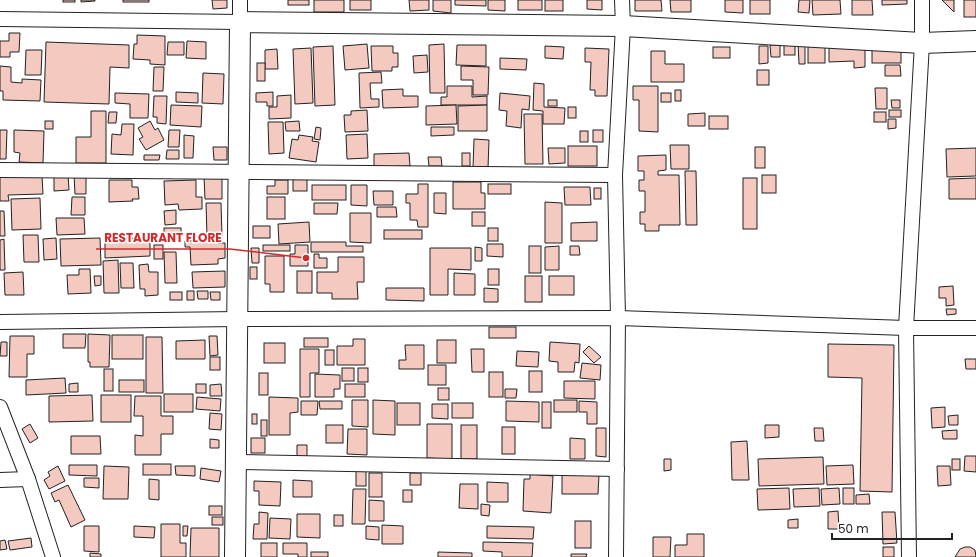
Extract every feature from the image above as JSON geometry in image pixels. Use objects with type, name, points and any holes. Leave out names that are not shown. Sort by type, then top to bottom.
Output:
[{"type":"street","points":[[235,557],[240,0]]},
{"type":"street","points":[[616,557],[618,318],[615,175],[623,26],[622,0]]},
{"type":"street","points":[[909,557],[906,328],[922,43],[922,0]]},
{"type":"street","points":[[0,19],[623,26],[922,43],[976,42]]},
{"type":"street","points":[[0,170],[615,175]]},
{"type":"street","points":[[0,322],[238,319],[618,318],[906,328],[976,328]]},
{"type":"street","points":[[0,407],[28,479],[53,557]]},
{"type":"street","points":[[236,462],[617,469]]},
{"type":"street","points":[[0,480],[28,479]]},
{"type":"building","points":[[63,0],[75,0],[75,2],[63,2]]},
{"type":"building","points":[[81,0],[95,0],[95,1],[81,2]]},
{"type":"building","points":[[123,0],[149,0],[149,2],[123,2]]},
{"type":"building","points":[[212,0],[227,0],[227,8],[213,9]]},
{"type":"building","points":[[288,0],[309,0],[309,5],[288,5]]},
{"type":"building","points":[[314,0],[344,0],[344,12],[314,12]]},
{"type":"building","points":[[350,0],[371,0],[371,10],[350,10]]},
{"type":"building","points":[[409,0],[429,0],[429,10],[410,11]]},
{"type":"building","points":[[433,0],[451,0],[451,13],[433,11]]},
{"type":"building","points":[[455,0],[486,0],[486,6],[455,5]]},
{"type":"building","points":[[488,0],[505,0],[505,11],[488,10]]},
{"type":"building","points":[[518,0],[542,0],[542,10],[518,10]]},
{"type":"building","points":[[545,0],[563,0],[563,11],[545,11]]},
{"type":"building","points":[[587,0],[602,0],[602,10],[587,9]]},
{"type":"building","points":[[635,0],[661,0],[662,11],[635,11]]},
{"type":"building","points":[[670,0],[691,0],[691,12],[671,12]]},
{"type":"building","points":[[725,0],[743,0],[743,13],[725,12]]},
{"type":"building","points":[[750,0],[770,0],[770,14],[750,14]]},
{"type":"building","points":[[799,0],[810,0],[809,13],[798,12]]},
{"type":"building","points":[[812,0],[840,0],[841,14],[813,15]]},
{"type":"building","points":[[852,0],[872,0],[873,15],[852,15]]},
{"type":"building","points":[[882,0],[907,0],[907,4],[882,5]]},
{"type":"building","points":[[942,0],[954,0],[954,12]]},
{"type":"building","points":[[964,0],[976,0],[976,17],[964,17]]},
{"type":"building","points":[[9,33],[20,33],[19,52],[10,52],[10,57],[0,57],[0,41],[9,41]]},
{"type":"building","points":[[137,35],[165,36],[165,65],[150,64],[150,60],[133,59],[134,44],[137,44]]},
{"type":"building","points":[[187,41],[206,42],[206,59],[186,58]]},
{"type":"building","points":[[46,42],[129,45],[129,68],[110,67],[109,104],[44,102]]},
{"type":"building","points":[[168,42],[184,42],[184,55],[167,55]]},
{"type":"building","points":[[784,42],[795,42],[795,55],[784,55]]},
{"type":"building","points":[[798,43],[805,43],[805,64],[799,64]]},
{"type":"building","points":[[367,44],[369,68],[345,70],[343,46]]},
{"type":"building","points":[[444,44],[445,93],[430,93],[429,45]]},
{"type":"building","points":[[457,45],[486,45],[486,66],[456,65]]},
{"type":"building","points":[[770,45],[780,45],[780,57],[771,57]]},
{"type":"building","points":[[808,45],[825,45],[825,63],[808,63]]},
{"type":"building","points":[[872,45],[901,45],[901,63],[872,63]]},
{"type":"building","points":[[333,46],[335,105],[315,106],[313,47]]},
{"type":"building","points":[[371,46],[393,46],[393,53],[398,53],[398,67],[392,67],[392,71],[372,71]]},
{"type":"building","points":[[545,46],[564,47],[563,59],[545,58]]},
{"type":"building","points":[[759,46],[768,46],[768,63],[759,64]]},
{"type":"building","points":[[829,46],[865,46],[865,67],[854,68],[854,61],[829,62]]},
{"type":"building","points":[[713,47],[730,47],[730,58],[713,58]]},
{"type":"building","points":[[311,48],[313,103],[295,104],[293,49]]},
{"type":"building","points":[[585,48],[609,49],[607,96],[595,96],[595,90],[590,90],[591,62],[585,62]]},
{"type":"building","points":[[277,49],[278,69],[265,69],[265,50]]},
{"type":"building","points":[[26,50],[42,50],[41,75],[25,75]]},
{"type":"building","points":[[651,51],[665,51],[665,64],[684,64],[684,82],[651,82]]},
{"type":"building","points":[[427,55],[428,72],[414,73],[413,56]]},
{"type":"building","points":[[500,58],[527,59],[526,70],[500,69]]},
{"type":"building","points":[[257,63],[265,63],[265,81],[257,81]]},
{"type":"building","points":[[885,65],[900,65],[901,76],[885,76]]},
{"type":"building","points":[[0,66],[11,67],[11,82],[22,83],[22,79],[41,80],[40,101],[3,100],[3,91],[0,91]]},
{"type":"building","points":[[461,66],[489,67],[488,95],[473,95],[473,80],[461,80]]},
{"type":"building","points":[[154,67],[164,67],[163,91],[153,91]]},
{"type":"building","points":[[757,70],[769,70],[769,85],[757,85]]},
{"type":"building","points":[[381,72],[382,83],[370,83],[371,99],[379,99],[379,107],[360,108],[359,73]]},
{"type":"building","points":[[203,73],[224,74],[223,104],[202,103]]},
{"type":"building","points":[[534,83],[544,84],[544,107],[565,108],[564,124],[543,124],[543,111],[533,110]]},
{"type":"building","points":[[447,86],[472,86],[472,97],[487,96],[487,105],[441,105],[441,97],[447,97]]},
{"type":"building","points":[[633,86],[658,86],[658,132],[639,131],[639,100],[633,100]]},
{"type":"building","points":[[875,88],[887,88],[887,109],[876,109]]},
{"type":"building","points":[[403,89],[403,96],[418,96],[418,107],[383,108],[382,90]]},
{"type":"building","points":[[675,90],[681,90],[681,101],[675,101]]},
{"type":"building","points":[[176,92],[198,93],[198,103],[176,102]]},
{"type":"building","points":[[273,92],[273,106],[267,106],[267,102],[256,102],[256,93]]},
{"type":"building","points":[[115,93],[149,94],[148,118],[130,118],[130,104],[115,103]]},
{"type":"building","points":[[500,93],[530,96],[529,110],[522,109],[521,128],[506,126],[507,111],[499,110]]},
{"type":"building","points":[[661,93],[671,93],[671,102],[661,102]]},
{"type":"building","points":[[291,95],[291,118],[269,119],[269,107],[277,107],[277,96]]},
{"type":"building","points":[[154,96],[167,96],[166,124],[157,123],[157,117],[153,117]]},
{"type":"building","points":[[548,100],[557,100],[557,106],[548,106]]},
{"type":"building","points":[[891,100],[900,100],[900,108],[892,108]]},
{"type":"building","points":[[171,105],[202,106],[201,127],[170,125]]},
{"type":"building","points":[[456,105],[457,124],[426,125],[426,106]]},
{"type":"building","points":[[487,105],[487,131],[458,131],[458,106]]},
{"type":"building","points":[[568,107],[576,107],[576,118],[568,118]]},
{"type":"building","points":[[367,110],[368,131],[345,132],[344,115],[351,115],[351,111]]},
{"type":"building","points":[[889,110],[901,110],[901,117],[889,117]]},
{"type":"building","points":[[91,111],[106,111],[106,163],[76,163],[76,137],[91,137]]},
{"type":"building","points":[[109,112],[117,112],[116,123],[108,123]]},
{"type":"building","points":[[874,112],[886,112],[886,122],[874,122]]},
{"type":"building","points":[[705,113],[705,126],[688,126],[688,114]]},
{"type":"building","points":[[524,114],[542,114],[543,164],[525,164]]},
{"type":"building","points":[[709,116],[728,116],[728,129],[709,129]]},
{"type":"building","points":[[888,119],[896,119],[896,128],[888,129]]},
{"type":"building","points":[[45,121],[53,121],[53,129],[45,129]]},
{"type":"building","points":[[150,121],[155,130],[158,128],[164,140],[146,150],[139,139],[143,137],[138,128]]},
{"type":"building","points":[[299,121],[300,131],[286,131],[285,122]]},
{"type":"building","points":[[268,122],[283,122],[284,153],[269,154]]},
{"type":"building","points":[[122,124],[134,124],[133,155],[111,154],[112,134],[121,135]]},
{"type":"building","points":[[316,127],[321,128],[320,140],[314,139]]},
{"type":"building","points":[[431,127],[454,127],[454,135],[431,136]]},
{"type":"building","points":[[0,130],[7,130],[6,159],[0,159]]},
{"type":"building","points":[[14,130],[44,131],[43,163],[19,162],[20,153],[14,152]]},
{"type":"building","points":[[169,130],[180,130],[179,147],[168,147]]},
{"type":"building","points":[[593,130],[603,130],[603,142],[593,142]]},
{"type":"building","points":[[580,131],[588,131],[588,142],[580,142]]},
{"type":"building","points":[[367,134],[368,158],[347,159],[346,135]]},
{"type":"building","points":[[184,135],[194,136],[193,158],[184,158]]},
{"type":"building","points":[[299,135],[313,137],[312,141],[319,142],[316,162],[289,158],[292,139],[298,140]]},
{"type":"building","points":[[474,139],[489,140],[488,168],[473,168]]},
{"type":"building","points":[[670,145],[689,145],[689,169],[671,169]]},
{"type":"building","points":[[568,146],[597,146],[597,166],[568,166]]},
{"type":"building","points":[[213,147],[227,147],[227,160],[214,160]]},
{"type":"building","points":[[755,147],[765,147],[765,168],[755,168]]},
{"type":"building","points":[[548,148],[565,148],[565,163],[549,164]]},
{"type":"building","points":[[976,148],[976,176],[947,177],[946,149]]},
{"type":"building","points":[[167,150],[179,150],[179,159],[166,159]]},
{"type":"building","points":[[409,153],[410,166],[374,167],[374,154]]},
{"type":"building","points":[[462,153],[470,153],[470,166],[462,166]]},
{"type":"building","points":[[144,155],[160,155],[159,160],[144,160]]},
{"type":"building","points":[[666,155],[666,170],[658,171],[658,175],[679,175],[680,225],[659,225],[659,231],[645,231],[645,224],[640,224],[640,212],[645,212],[645,191],[639,191],[639,180],[644,180],[644,171],[638,171],[638,156]]},
{"type":"building","points":[[428,157],[441,157],[442,166],[429,166]]},
{"type":"building","points":[[685,171],[696,171],[697,225],[686,225]]},
{"type":"building","points":[[54,175],[68,175],[69,190],[54,191]]},
{"type":"building","points":[[74,175],[86,175],[86,194],[75,194]]},
{"type":"building","points":[[762,175],[776,175],[776,193],[762,193]]},
{"type":"building","points":[[42,176],[43,194],[8,195],[9,201],[0,201],[0,177]]},
{"type":"building","points":[[204,177],[222,177],[222,199],[205,199]]},
{"type":"building","points":[[293,178],[307,178],[307,191],[293,191]]},
{"type":"building","points":[[743,178],[757,178],[757,229],[743,229]]},
{"type":"building","points":[[976,178],[976,199],[949,199],[949,179]]},
{"type":"building","points":[[109,180],[132,180],[132,187],[138,187],[139,199],[132,199],[133,201],[109,202]]},
{"type":"building","points":[[196,180],[196,197],[202,197],[202,209],[179,210],[178,204],[165,205],[164,181]]},
{"type":"building","points":[[275,180],[288,180],[288,194],[267,194],[267,186],[275,186]]},
{"type":"building","points":[[453,182],[481,182],[481,193],[485,193],[485,209],[453,209]]},
{"type":"building","points":[[418,184],[428,184],[428,227],[418,227],[417,220],[410,220],[410,203],[406,203],[406,194],[418,194]]},
{"type":"building","points":[[488,184],[511,184],[511,194],[488,194]]},
{"type":"building","points":[[312,185],[346,185],[346,200],[312,200]]},
{"type":"building","points":[[351,185],[367,185],[367,206],[351,205]]},
{"type":"building","points":[[564,187],[590,187],[591,205],[565,205]]},
{"type":"building","points":[[594,188],[601,188],[601,199],[594,199]]},
{"type":"building","points":[[373,191],[393,191],[393,205],[374,205]]},
{"type":"building","points":[[434,193],[446,193],[446,214],[434,213]]},
{"type":"building","points":[[72,197],[85,197],[85,215],[71,215]]},
{"type":"building","points":[[267,197],[285,197],[285,219],[267,219]]},
{"type":"building","points":[[40,198],[41,229],[12,230],[11,199]]},
{"type":"building","points":[[545,202],[562,203],[562,243],[545,243]]},
{"type":"building","points":[[206,203],[221,203],[222,236],[207,237]]},
{"type":"building","points":[[314,203],[338,203],[337,214],[314,214]]},
{"type":"building","points":[[377,207],[396,207],[397,217],[377,217]]},
{"type":"building","points":[[176,210],[176,224],[165,225],[164,211]]},
{"type":"building","points":[[0,211],[4,211],[5,236],[0,236]]},
{"type":"building","points":[[472,212],[485,212],[485,226],[472,226]]},
{"type":"building","points":[[350,213],[371,213],[371,243],[350,242]]},
{"type":"building","points":[[56,218],[84,218],[85,234],[57,235]]},
{"type":"building","points":[[309,222],[310,242],[279,244],[278,224]]},
{"type":"building","points":[[597,222],[597,241],[571,241],[571,223]]},
{"type":"building","points":[[253,226],[270,226],[270,238],[253,238]]},
{"type":"building","points":[[164,228],[181,228],[181,238],[164,238]]},
{"type":"building","points":[[488,228],[498,228],[498,241],[488,241]]},
{"type":"building","points":[[384,230],[422,230],[422,239],[384,239]]},
{"type":"building","points":[[23,235],[38,235],[39,262],[24,262]]},
{"type":"building","points":[[56,238],[57,259],[44,260],[43,239]]},
{"type":"building","points":[[100,238],[101,265],[61,266],[60,239]]},
{"type":"building","points":[[150,238],[150,256],[105,258],[105,239]]},
{"type":"building","points":[[4,239],[5,270],[0,270],[0,240]]},
{"type":"building","points":[[217,240],[218,243],[225,243],[225,258],[218,259],[218,264],[191,265],[190,247],[185,247],[185,241]]},
{"type":"building","points":[[311,242],[346,242],[346,246],[363,246],[363,252],[311,252]]},
{"type":"building","points":[[487,244],[503,244],[503,257],[487,256]]},
{"type":"building","points":[[154,245],[163,245],[163,259],[154,259]]},
{"type":"building","points":[[263,245],[290,245],[290,251],[263,251]]},
{"type":"building","points":[[295,245],[308,245],[308,266],[290,266],[290,254],[295,254]]},
{"type":"building","points":[[529,246],[541,246],[541,273],[529,273]]},
{"type":"building","points":[[559,246],[559,270],[545,270],[545,247]]},
{"type":"building","points":[[570,246],[579,246],[580,255],[570,255]]},
{"type":"building","points":[[475,247],[482,248],[482,261],[475,261]]},
{"type":"building","points":[[251,248],[259,248],[259,263],[252,263]]},
{"type":"building","points":[[430,248],[471,248],[471,270],[448,269],[448,295],[430,295]]},
{"type":"building","points":[[164,252],[176,252],[177,283],[165,283]]},
{"type":"building","points":[[314,254],[319,254],[319,258],[327,258],[327,268],[314,268]]},
{"type":"building","points":[[265,256],[284,256],[284,292],[270,292],[270,284],[265,284]]},
{"type":"building","points":[[338,257],[364,257],[364,282],[357,282],[358,299],[332,299],[332,293],[317,293],[317,272],[338,272]]},
{"type":"building","points":[[118,260],[119,293],[104,293],[103,261]]},
{"type":"building","points":[[120,263],[133,263],[134,288],[121,288]]},
{"type":"building","points":[[148,264],[149,272],[158,272],[158,295],[145,296],[145,289],[140,289],[139,265]]},
{"type":"building","points":[[250,267],[257,267],[257,279],[250,279]]},
{"type":"building","points":[[79,269],[90,269],[91,293],[68,294],[67,275],[79,275]]},
{"type":"building","points":[[488,269],[499,269],[499,285],[488,285]]},
{"type":"building","points":[[225,271],[225,287],[193,288],[192,272]]},
{"type":"building","points":[[297,271],[312,271],[312,293],[297,293]]},
{"type":"building","points":[[23,272],[24,295],[5,295],[4,273]]},
{"type":"building","points":[[454,273],[475,274],[475,295],[454,295]]},
{"type":"building","points":[[94,276],[101,276],[101,285],[95,286]]},
{"type":"building","points":[[525,276],[542,276],[542,302],[525,302]]},
{"type":"building","points":[[549,276],[574,276],[574,295],[549,295]]},
{"type":"building","points":[[953,286],[954,305],[946,306],[946,298],[939,298],[939,287]]},
{"type":"building","points":[[386,288],[424,288],[424,301],[386,300]]},
{"type":"building","points":[[484,288],[498,289],[498,302],[484,302]]},
{"type":"building","points":[[187,291],[194,291],[194,300],[187,300]]},
{"type":"building","points":[[197,291],[208,291],[208,299],[198,299]]},
{"type":"building","points":[[170,292],[182,292],[182,300],[170,300]]},
{"type":"building","points":[[210,292],[220,292],[220,300],[211,300]]},
{"type":"building","points":[[946,309],[956,309],[956,314],[947,315]]},
{"type":"building","points":[[489,327],[516,327],[516,338],[489,338]]},
{"type":"building","points":[[63,334],[86,334],[85,348],[63,348]]},
{"type":"building","points":[[88,334],[110,335],[109,367],[90,367],[90,362],[88,362]]},
{"type":"building","points":[[112,335],[143,335],[143,359],[112,359]]},
{"type":"building","points":[[10,336],[34,336],[34,354],[27,354],[27,377],[9,377]]},
{"type":"building","points":[[209,336],[217,336],[218,355],[210,356]]},
{"type":"building","points":[[146,337],[162,337],[163,393],[146,393]]},
{"type":"building","points":[[304,338],[328,338],[328,347],[304,347]]},
{"type":"building","points":[[353,339],[365,339],[365,365],[337,365],[337,346],[353,346]]},
{"type":"building","points":[[205,340],[205,359],[176,359],[176,341]]},
{"type":"building","points":[[437,340],[456,340],[456,363],[437,363]]},
{"type":"building","points":[[1,342],[7,342],[7,356],[0,356]]},
{"type":"building","points":[[550,342],[580,344],[579,363],[575,362],[574,372],[558,372],[558,362],[549,361]]},
{"type":"building","points":[[264,343],[285,343],[285,363],[264,363]]},
{"type":"building","points":[[828,344],[894,345],[892,492],[860,491],[862,378],[828,377]]},
{"type":"building","points":[[405,345],[424,345],[424,369],[399,369],[399,360],[406,360]]},
{"type":"building","points":[[589,346],[601,357],[594,363],[583,352]]},
{"type":"building","points":[[300,349],[319,349],[319,373],[310,373],[310,397],[300,397]]},
{"type":"building","points":[[471,349],[484,349],[484,372],[472,372]]},
{"type":"building","points":[[325,350],[334,350],[334,365],[325,365]]},
{"type":"building","points":[[517,351],[539,352],[538,367],[516,366]]},
{"type":"building","points":[[210,357],[220,357],[220,370],[210,370]]},
{"type":"building","points":[[965,359],[976,359],[976,369],[966,369]]},
{"type":"building","points":[[582,363],[601,365],[600,380],[580,378]]},
{"type":"building","points":[[428,365],[446,365],[446,385],[428,385]]},
{"type":"building","points":[[342,368],[354,368],[354,381],[342,381]]},
{"type":"building","points":[[358,368],[368,368],[368,382],[358,382]]},
{"type":"building","points":[[104,369],[113,369],[113,391],[104,391]]},
{"type":"building","points":[[529,371],[542,371],[542,392],[529,392]]},
{"type":"building","points":[[489,372],[503,372],[503,397],[489,397]]},
{"type":"building","points":[[259,373],[268,373],[268,395],[259,395]]},
{"type":"building","points":[[315,374],[340,375],[340,389],[334,389],[334,397],[315,397]]},
{"type":"building","points":[[65,378],[66,393],[26,395],[26,380]]},
{"type":"building","points":[[119,380],[144,380],[144,392],[119,392]]},
{"type":"building","points":[[564,381],[595,381],[595,399],[564,398]]},
{"type":"building","points":[[78,383],[78,392],[69,392],[69,384]]},
{"type":"building","points":[[196,384],[206,384],[206,393],[196,393]]},
{"type":"building","points":[[221,384],[222,396],[210,396],[210,385]]},
{"type":"building","points":[[345,384],[365,384],[365,397],[345,397]]},
{"type":"building","points":[[438,388],[449,388],[449,400],[438,400]]},
{"type":"building","points":[[505,389],[517,389],[516,398],[505,398]]},
{"type":"building","points":[[164,394],[193,394],[193,412],[164,412]]},
{"type":"building","points":[[92,395],[93,421],[49,422],[49,396]]},
{"type":"building","points":[[101,395],[131,395],[131,422],[101,422]]},
{"type":"building","points":[[135,396],[161,396],[161,416],[173,416],[173,434],[161,434],[161,455],[135,455],[135,435],[143,436],[143,416],[134,416]]},
{"type":"building","points":[[197,397],[221,399],[220,411],[196,409]]},
{"type":"building","points":[[269,397],[298,398],[298,412],[290,413],[290,435],[269,435]]},
{"type":"building","points":[[352,400],[368,400],[368,427],[352,426]]},
{"type":"building","points":[[373,400],[395,401],[395,435],[373,434]]},
{"type":"building","points":[[554,400],[577,400],[577,412],[554,412]]},
{"type":"building","points":[[301,401],[318,401],[317,415],[301,415]]},
{"type":"building","points":[[319,401],[342,401],[342,409],[320,409]]},
{"type":"building","points":[[506,401],[539,402],[539,422],[506,421]]},
{"type":"building","points":[[579,401],[597,402],[597,424],[587,424],[587,412],[579,412]]},
{"type":"building","points":[[542,402],[551,402],[551,428],[542,428]]},
{"type":"building","points":[[397,403],[420,403],[420,425],[397,425]]},
{"type":"building","points":[[452,403],[473,403],[473,418],[452,418]]},
{"type":"building","points":[[432,404],[448,404],[448,419],[432,418]]},
{"type":"building","points":[[945,407],[945,427],[932,428],[931,408]]},
{"type":"building","points":[[210,413],[222,414],[221,430],[209,429]]},
{"type":"building","points":[[252,414],[257,414],[257,424],[252,424]]},
{"type":"building","points":[[958,415],[958,425],[949,425],[948,416]]},
{"type":"building","points":[[261,420],[267,420],[267,436],[261,436]]},
{"type":"building","points":[[30,424],[38,438],[30,443],[22,429]]},
{"type":"building","points":[[427,424],[452,424],[452,459],[427,458]]},
{"type":"building","points":[[326,425],[343,425],[343,443],[326,443]]},
{"type":"building","points":[[461,425],[477,425],[477,459],[461,459]]},
{"type":"building","points":[[765,425],[779,425],[779,437],[765,438]]},
{"type":"building","points":[[502,427],[515,427],[515,454],[502,454]]},
{"type":"building","points":[[596,428],[606,428],[606,457],[596,456]]},
{"type":"building","points":[[814,428],[823,428],[824,441],[815,441]]},
{"type":"building","points":[[348,429],[367,429],[367,455],[347,454]]},
{"type":"building","points":[[957,430],[957,439],[943,439],[942,431]]},
{"type":"building","points":[[71,436],[100,436],[101,454],[71,454]]},
{"type":"building","points":[[251,438],[265,438],[265,453],[251,453]]},
{"type":"building","points":[[570,438],[585,439],[585,459],[570,459]]},
{"type":"building","points":[[210,439],[219,440],[219,448],[210,448]]},
{"type":"building","points":[[747,441],[749,480],[732,480],[731,442]]},
{"type":"building","points":[[297,445],[307,445],[307,457],[297,456]]},
{"type":"building","points":[[965,456],[976,456],[976,472],[964,471]]},
{"type":"building","points":[[823,457],[824,484],[759,486],[758,459]]},
{"type":"building","points":[[664,459],[671,459],[671,470],[664,471]]},
{"type":"building","points":[[952,459],[960,459],[960,470],[952,470]]},
{"type":"building","points":[[143,464],[171,464],[171,475],[143,475]]},
{"type":"building","points":[[69,465],[97,465],[97,476],[69,475]]},
{"type":"building","points":[[853,465],[854,484],[827,485],[826,466]]},
{"type":"building","points":[[58,466],[65,481],[49,489],[44,480],[50,476],[48,472]]},
{"type":"building","points":[[104,466],[129,467],[128,499],[103,499]]},
{"type":"building","points":[[175,466],[195,466],[195,476],[176,475]]},
{"type":"building","points":[[937,466],[950,466],[951,485],[938,486]]},
{"type":"building","points":[[201,468],[221,471],[219,482],[200,479]]},
{"type":"building","points":[[356,471],[366,471],[366,486],[356,486]]},
{"type":"building","points":[[369,473],[382,473],[382,497],[369,497]]},
{"type":"building","points":[[410,473],[421,473],[421,485],[410,485]]},
{"type":"building","points":[[530,474],[553,476],[551,513],[523,511],[524,479],[530,479]]},
{"type":"building","points":[[562,474],[599,475],[598,494],[562,494]]},
{"type":"building","points":[[84,478],[99,478],[99,488],[84,487]]},
{"type":"building","points":[[149,479],[159,480],[159,500],[149,499]]},
{"type":"building","points":[[293,480],[312,481],[312,497],[293,497]]},
{"type":"building","points":[[254,481],[281,482],[280,506],[259,505],[259,491],[254,491]]},
{"type":"building","points":[[487,482],[508,483],[508,502],[487,502]]},
{"type":"building","points":[[460,484],[478,484],[478,509],[459,508]]},
{"type":"building","points":[[68,485],[85,520],[71,527],[59,500],[55,502],[51,493]]},
{"type":"building","points":[[789,488],[790,509],[758,510],[757,489]]},
{"type":"building","points":[[819,488],[820,506],[794,507],[793,489]]},
{"type":"building","points":[[839,488],[840,504],[822,505],[821,489]]},
{"type":"building","points":[[843,488],[854,488],[854,504],[843,504]]},
{"type":"building","points":[[353,489],[366,489],[365,524],[352,524]]},
{"type":"building","points":[[403,490],[412,490],[412,502],[403,502]]},
{"type":"building","points":[[869,494],[870,504],[856,504],[856,495]]},
{"type":"building","points":[[369,500],[384,501],[384,521],[369,521]]},
{"type":"building","points":[[481,504],[490,505],[489,516],[481,515]]},
{"type":"building","points":[[209,506],[222,506],[222,515],[209,515]]},
{"type":"building","points":[[838,511],[839,529],[828,529],[828,512]]},
{"type":"building","points":[[259,512],[268,513],[267,539],[253,539],[254,524],[259,524]]},
{"type":"building","points":[[882,512],[895,512],[897,543],[883,544]]},
{"type":"building","points":[[297,514],[320,514],[320,538],[297,537]]},
{"type":"building","points":[[334,515],[343,515],[343,526],[334,526]]},
{"type":"building","points":[[212,517],[223,517],[223,525],[212,525]]},
{"type":"building","points":[[270,518],[291,519],[290,539],[269,538]]},
{"type":"building","points":[[798,519],[798,528],[788,528],[788,520]]},
{"type":"building","points":[[575,521],[591,521],[591,548],[575,548]]},
{"type":"building","points":[[161,524],[180,524],[180,543],[186,543],[186,557],[161,557]]},
{"type":"building","points":[[382,525],[403,526],[403,544],[382,544]]},
{"type":"building","points":[[84,526],[99,526],[99,552],[84,551]]},
{"type":"building","points":[[134,526],[155,527],[154,538],[134,537]]},
{"type":"building","points":[[183,526],[188,526],[187,536],[183,536]]},
{"type":"building","points":[[366,526],[379,527],[379,540],[366,539]]},
{"type":"building","points":[[487,526],[534,527],[533,539],[487,538]]},
{"type":"building","points":[[191,528],[219,528],[219,557],[190,557]]},
{"type":"building","points":[[687,534],[704,534],[704,557],[675,557],[675,545],[687,545]]},
{"type":"building","points":[[653,537],[671,537],[670,557],[653,557]]},
{"type":"building","points":[[31,538],[32,547],[10,550],[8,541]]},
{"type":"building","points":[[5,540],[7,549],[0,550],[0,541]]},
{"type":"building","points":[[483,542],[533,543],[532,557],[502,557],[502,552],[483,551]]},
{"type":"building","points":[[261,543],[277,543],[277,557],[261,557]]},
{"type":"building","points":[[283,543],[307,543],[307,557],[298,557],[298,554],[283,554]]},
{"type":"building","points":[[883,547],[894,547],[894,557],[883,557]]},
{"type":"building","points":[[970,547],[975,550],[976,557],[955,557],[960,549]]},
{"type":"building","points":[[311,552],[328,552],[328,557],[311,557]]},
{"type":"building","points":[[438,552],[472,553],[472,557],[438,557]]},
{"type":"building","points":[[90,553],[101,554],[101,557],[90,557]]},
{"type":"building","points":[[571,554],[587,554],[586,557],[571,557]]},
{"type":"place","name":"RESTAURANT FLORE","points":[[306,258]]}]
